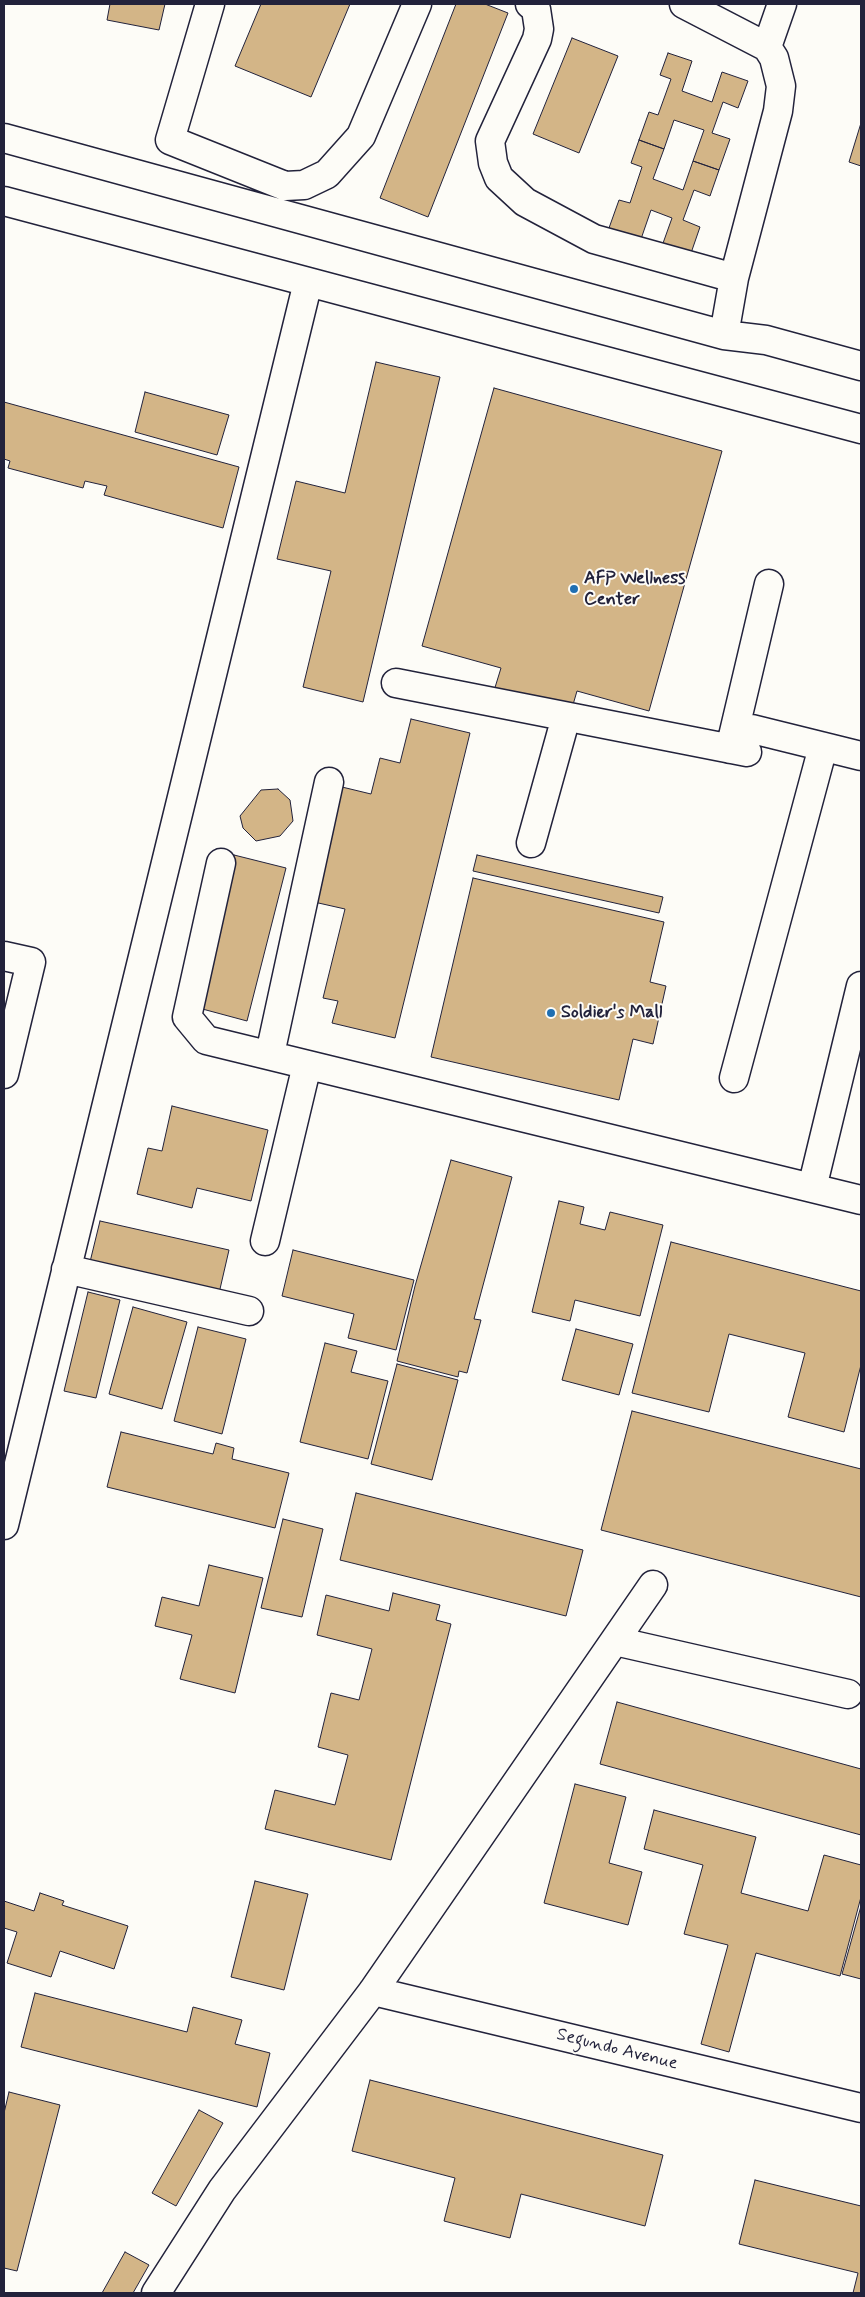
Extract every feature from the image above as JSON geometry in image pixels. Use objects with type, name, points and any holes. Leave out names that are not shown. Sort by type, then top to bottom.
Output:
[{"type":"street","points":[[210,4],[170,140],[285,186],[304,185],[327,174],[361,136],[417,4]]},
{"type":"street","points":[[530,4],[536,9],[540,29],[490,141],[493,163],[499,178],[525,202],[594,239],[734,278]]},
{"type":"street","points":[[684,4],[767,47],[774,58],[781,86],[778,112],[734,278],[724,335]]},
{"type":"street","points":[[767,47],[782,4]]},
{"type":"street","points":[[4,138],[724,335],[766,340],[861,366]]},
{"type":"street","points":[[4,201],[861,429]]},
{"type":"street","points":[[4,1526],[308,282]]},
{"type":"street","points":[[743,743],[769,584]]},
{"type":"street","points":[[396,683],[566,717],[743,743],[823,747],[861,756]]},
{"type":"street","points":[[531,843],[566,717]]},
{"type":"street","points":[[734,1078],[823,747]]},
{"type":"street","points":[[270,1054],[329,782]]},
{"type":"street","points":[[221,862],[187,1017],[206,1040],[270,1054],[307,1065],[861,1200]]},
{"type":"street","points":[[4,956],[31,962],[4,1074]]},
{"type":"street","points":[[812,1188],[861,986]]},
{"type":"street","points":[[265,1241],[307,1065]]},
{"type":"street","points":[[66,1269],[249,1311]]},
{"type":"street","points":[[156,2293],[222,2190],[373,1991],[653,1585]]},
{"type":"street","points":[[615,1641],[848,1694]]},
{"type":"street","name":"Segundo Avenue","points":[[373,1991],[861,2108]]},
{"type":"building","points":[[110,4],[165,4],[159,30],[107,20]]},
{"type":"building","points":[[261,4],[350,4],[311,97],[235,66]]},
{"type":"building","points":[[456,4],[485,4],[508,13],[428,217],[380,198]]},
{"type":"building","points":[[572,38],[618,56],[579,153],[533,134]]},
{"type":"building","points":[[668,53],[692,61],[682,91],[712,102],[722,72],[748,81],[738,108],[723,102],[712,133],[730,139],[719,170],[693,161],[704,130],[674,120],[664,149],[639,140],[649,112],[658,115],[671,79],[660,75]]},
{"type":"building","points":[[861,123],[861,166],[849,162]]},
{"type":"building","points":[[639,140],[664,149],[653,179],[683,190],[693,161],[719,170],[710,196],[694,190],[683,220],[700,227],[690,256],[662,246],[672,218],[651,210],[641,239],[609,228],[619,200],[630,203],[642,167],[631,163]]},
{"type":"building","points":[[376,362],[440,377],[363,702],[303,687],[331,571],[277,559],[296,481],[345,493]]},
{"type":"building","points":[[494,388],[722,451],[649,711],[577,691],[570,715],[493,694],[501,668],[422,646]]},
{"type":"building","points":[[145,392],[229,415],[217,455],[135,432]]},
{"type":"building","points":[[4,402],[239,467],[223,528],[104,495],[107,486],[85,481],[83,488],[8,468],[10,461],[4,459]]},
{"type":"building","points":[[411,719],[470,733],[395,1038],[332,1023],[338,1001],[323,998],[345,909],[314,902],[342,787],[371,794],[380,758],[400,763]]},
{"type":"building","points":[[278,789],[290,800],[293,821],[280,836],[256,841],[243,828],[240,816],[261,790]]},
{"type":"building","points":[[234,855],[286,868],[247,1021],[195,1007]]},
{"type":"building","points":[[477,855],[663,897],[659,913],[473,871]]},
{"type":"building","name":"Soldier's Mall","points":[[473,878],[664,922],[650,982],[666,986],[653,1044],[633,1039],[619,1100],[431,1057]]},
{"type":"building","points":[[172,1106],[268,1130],[251,1201],[197,1188],[192,1208],[137,1194],[148,1148],[162,1151]]},
{"type":"building","points":[[451,1160],[512,1177],[474,1319],[481,1320],[467,1373],[459,1371],[458,1377],[397,1361],[415,1286]]},
{"type":"building","points":[[559,1201],[584,1207],[580,1224],[605,1230],[610,1212],[663,1225],[640,1316],[575,1300],[570,1321],[532,1312]]},
{"type":"building","points":[[100,1221],[229,1250],[217,1302],[89,1266]]},
{"type":"building","points":[[671,1242],[861,1291],[861,1365],[844,1432],[788,1417],[805,1353],[729,1334],[709,1412],[632,1393]]},
{"type":"building","points":[[293,1250],[414,1280],[396,1350],[348,1338],[354,1314],[282,1296]]},
{"type":"building","points":[[88,1292],[120,1300],[96,1398],[64,1391]]},
{"type":"building","points":[[133,1307],[187,1322],[162,1409],[109,1394]]},
{"type":"building","points":[[198,1327],[246,1339],[222,1434],[174,1421]]},
{"type":"building","points":[[576,1329],[633,1344],[619,1395],[562,1380]]},
{"type":"building","points":[[325,1343],[357,1351],[351,1372],[388,1381],[368,1459],[300,1442]]},
{"type":"building","points":[[397,1364],[458,1380],[432,1480],[371,1464]]},
{"type":"building","points":[[632,1411],[861,1469],[861,1597],[601,1530]]},
{"type":"building","points":[[121,1432],[213,1454],[216,1443],[234,1448],[232,1459],[289,1473],[275,1528],[107,1487]]},
{"type":"building","points":[[356,1493],[583,1550],[566,1616],[340,1560]]},
{"type":"building","points":[[283,1519],[323,1529],[302,1617],[261,1608]]},
{"type":"building","points":[[209,1565],[263,1578],[235,1693],[180,1679],[192,1635],[155,1626],[162,1597],[199,1606]]},
{"type":"building","points":[[393,1593],[440,1605],[436,1620],[451,1624],[391,1860],[265,1829],[275,1790],[335,1805],[348,1755],[318,1747],[331,1693],[359,1700],[372,1649],[317,1635],[326,1595],[389,1611]]},
{"type":"building","points":[[617,1702],[861,1769],[861,1835],[600,1764]]},
{"type":"building","points":[[575,1784],[626,1797],[609,1863],[642,1872],[628,1925],[544,1903]]},
{"type":"building","points":[[654,1810],[756,1837],[741,1893],[808,1911],[824,1855],[861,1865],[861,1897],[840,1976],[756,1953],[729,2052],[701,2044],[728,1945],[684,1934],[703,1865],[644,1849]]},
{"type":"building","points":[[255,1881],[308,1894],[284,1990],[231,1977]]},
{"type":"building","points":[[40,1893],[64,1901],[62,1905],[128,1926],[114,1969],[60,1951],[51,1977],[7,1963],[17,1932],[4,1928],[4,1901],[34,1911]]},
{"type":"building","points":[[861,1906],[861,1979],[842,1974]]},
{"type":"building","points":[[35,1993],[187,2032],[193,2007],[242,2020],[235,2044],[270,2053],[257,2107],[21,2047]]},
{"type":"building","points":[[370,2080],[663,2155],[645,2226],[521,2194],[510,2238],[444,2221],[455,2178],[352,2151]]},
{"type":"building","points":[[9,2092],[60,2105],[17,2271],[4,2268],[4,2113]]},
{"type":"building","points":[[199,2110],[223,2123],[176,2206],[152,2193]]},
{"type":"building","points":[[755,2180],[861,2206],[861,2293],[853,2293],[858,2273],[739,2244]]},
{"type":"building","points":[[125,2252],[149,2265],[133,2293],[102,2293]]},
{"type":"place","name":"AFP Wellness Center","points":[[574,589]]},
{"type":"place","name":"Soldier's Mall","points":[[551,1013]]}]
